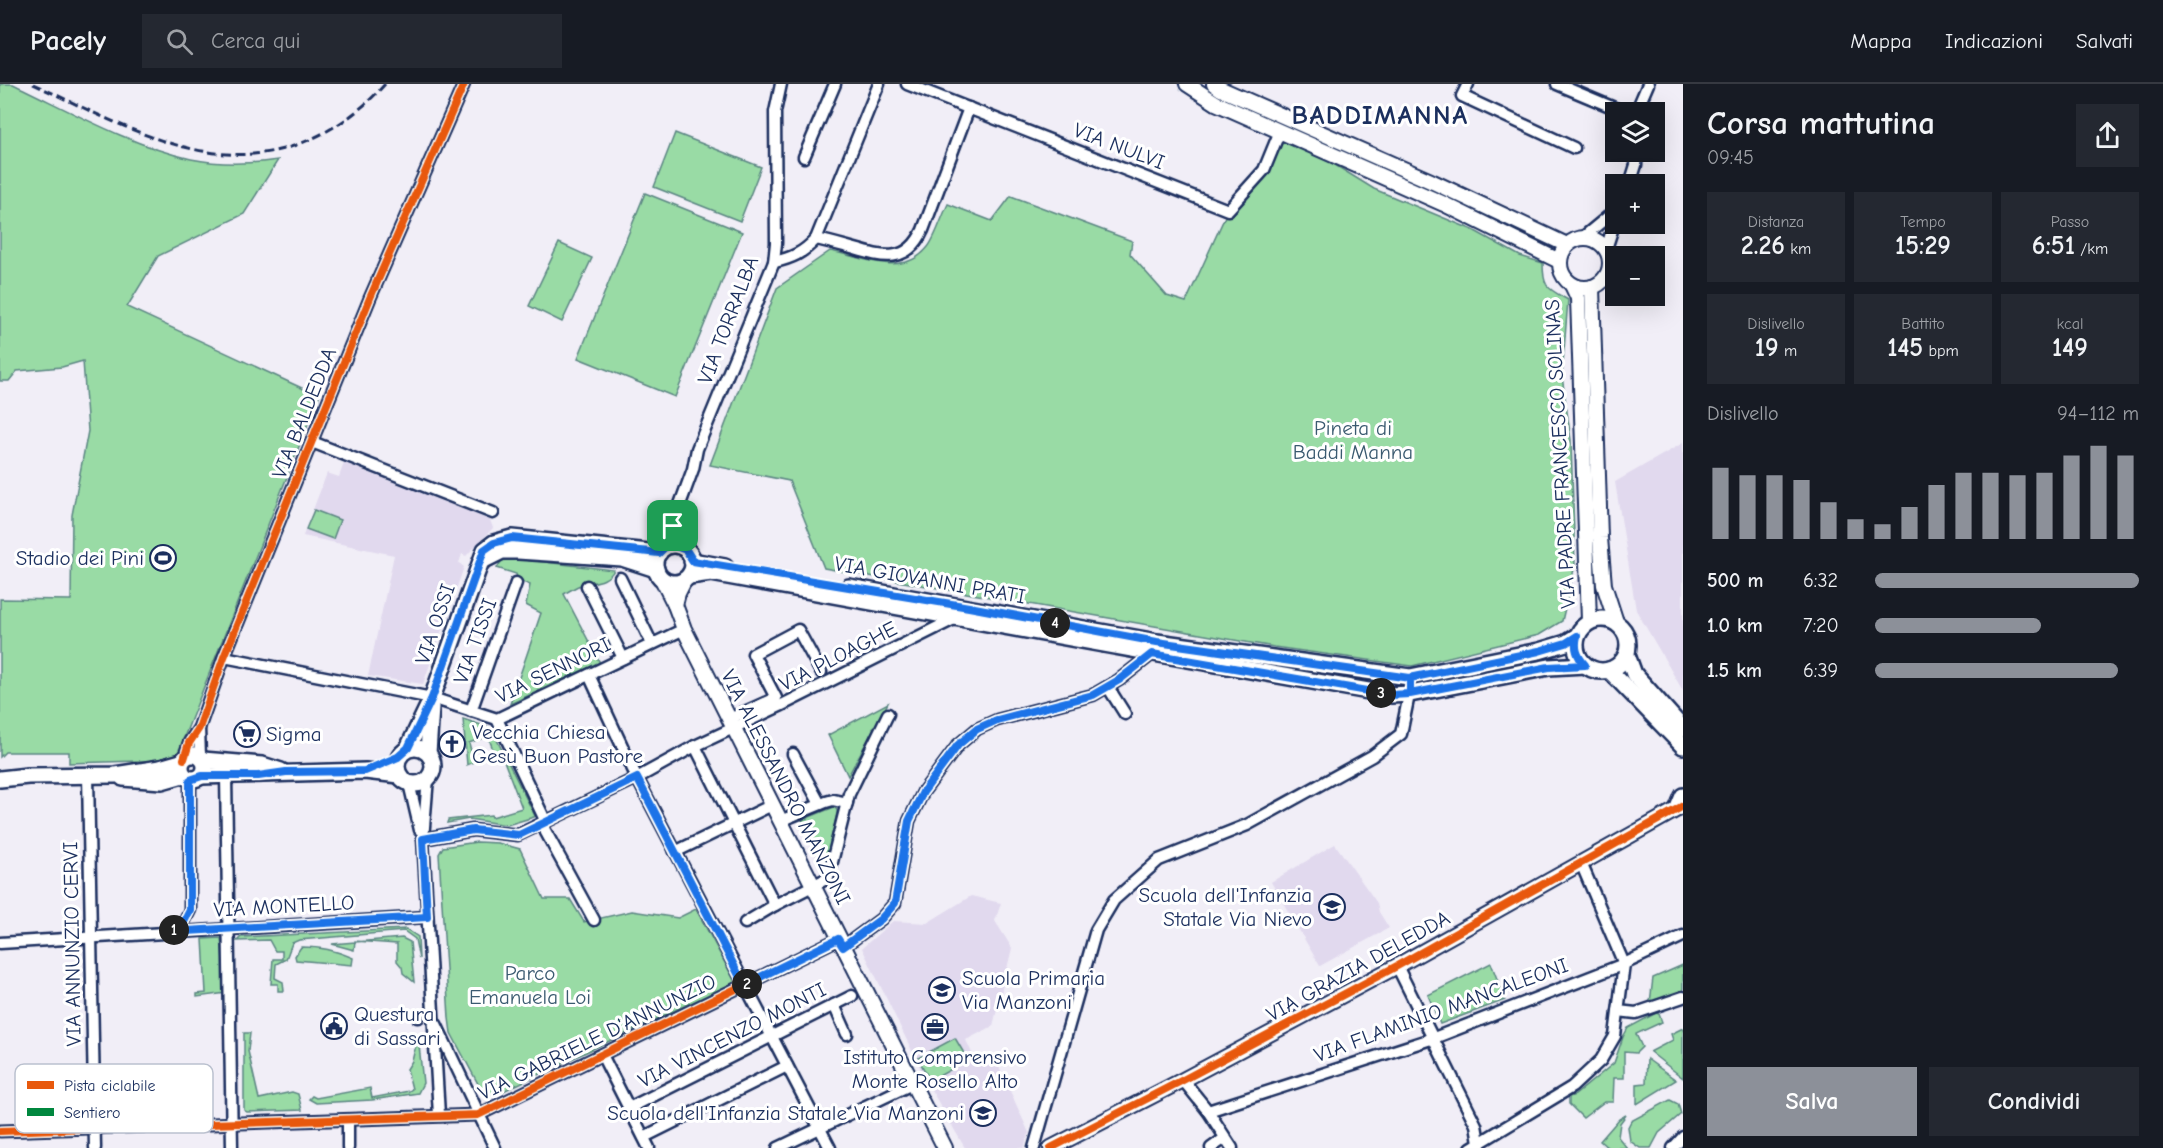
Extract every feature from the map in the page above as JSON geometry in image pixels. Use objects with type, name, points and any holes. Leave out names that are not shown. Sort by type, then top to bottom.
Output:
[{"type":"main road","points":[[512,538],[686,550],[689,572],[674,583],[622,558],[519,551],[502,551],[479,565],[484,550],[494,543],[512,538]]},
{"type":"main road","points":[[659,574],[655,563],[666,549]]},
{"type":"main road","name":"VIA OSSI","points":[[403,753],[432,698],[479,565]]},
{"type":"main road","name":"VIA GIOVANNI PRATI","points":[[689,572],[711,573],[1152,654],[1391,695],[1410,694],[1549,667],[1585,665]]},
{"type":"main road","name":"VIA GIOVANNI PRATI","points":[[689,572],[969,607],[1157,642],[1410,678],[1539,651],[1566,643],[1577,636]]},
{"type":"main road","points":[[1603,618],[1616,622],[1626,633],[1629,648],[1623,662],[1609,670],[1601,671],[1585,665],[1576,649],[1580,630],[1590,621],[1603,618]]},
{"type":"main road","points":[[1627,655],[1634,674],[1682,742]]},
{"type":"main road","points":[[1609,670],[1682,742]]},
{"type":"main road","name":"VIA OSSI","points":[[428,753],[432,698]]},
{"type":"main road","points":[[188,770],[226,776],[258,776],[286,772],[365,771],[421,783],[428,778],[433,765],[428,753],[419,748],[365,771]]},
{"type":"main road","points":[[403,753],[396,766],[404,779]]},
{"type":"main road","points":[[0,779],[28,776],[115,775],[205,768],[201,759],[262,765],[286,772]]},
{"type":"main road","points":[[0,770],[28,776]]},
{"type":"street","name":"VIA BALDEDDA","points":[[170,932],[183,924],[190,910],[189,743],[199,728],[224,657],[370,298],[464,84]]},
{"type":"street","name":"VIA TORRALBA","points":[[666,549],[693,469],[697,449],[774,262],[776,243],[775,112],[779,84]]},
{"type":"street","points":[[804,158],[835,84]]},
{"type":"street","points":[[774,262],[792,258],[816,239],[879,84]]},
{"type":"street","name":"VIA NULVI","points":[[907,84],[919,86],[1227,210],[1264,170],[1280,131]]},
{"type":"street","points":[[1186,84],[1216,103],[1444,204],[1559,261]]},
{"type":"street","points":[[1214,84],[1567,245]]},
{"type":"street","points":[[1468,84],[1462,96],[1574,148]]},
{"type":"street","points":[[1558,84],[1605,104]]},
{"type":"street","points":[[1640,102],[1648,84]]},
{"type":"street","points":[[816,239],[877,256],[893,257],[918,242],[969,108]]},
{"type":"street","points":[[1605,219],[1582,238],[1567,245],[1559,261],[1562,274],[1572,285],[1592,287],[1599,284],[1605,277]]},
{"type":"street","points":[[1582,238],[1596,240],[1605,248]]},
{"type":"street","name":"VIA PADRE FRANCESCO SOLINAS","points":[[1572,285],[1578,298],[1590,621]]},
{"type":"street","name":"VIA PADRE FRANCESCO SOLINAS","points":[[1592,287],[1600,538],[1604,585],[1616,622]]},
{"type":"street","points":[[312,442],[493,513]]},
{"type":"street","points":[[675,605],[678,593],[689,572]]},
{"type":"street","name":"VIA ALESSANDRO MANZONI","points":[[659,574],[731,724],[945,1148]]},
{"type":"street","points":[[620,578],[652,644]]},
{"type":"street","name":"VIA TISSI","points":[[471,711],[516,583]]},
{"type":"street","points":[[587,586],[623,658]]},
{"type":"street","name":"VIA PLOAGHE","points":[[731,724],[959,617]]},
{"type":"street","name":"VIA SENNORI","points":[[224,657],[432,698],[497,719],[684,629]]},
{"type":"street","points":[[423,839],[473,830],[519,835],[637,778],[695,746],[776,698],[753,654],[798,630],[820,672]]},
{"type":"street","name":"VIA GABRIELE D'ANNUNZIO","points":[[213,1124],[478,1115],[744,985],[841,943],[881,919],[895,903],[909,821],[923,792],[958,745],[977,729],[997,720],[1093,695],[1108,687],[1152,654]]},
{"type":"street","points":[[589,675],[637,778],[830,1148]]},
{"type":"street","points":[[1034,1148],[1096,930],[1114,900],[1159,860],[1247,825],[1372,756],[1401,734],[1410,694],[1410,678]]},
{"type":"street","points":[[1108,687],[1125,714]]},
{"type":"street","points":[[745,923],[828,878],[849,794],[888,714]]},
{"type":"street","points":[[497,719],[544,824],[594,920]]},
{"type":"street","name":"VIA BALDEDDA","points":[[199,728],[201,759]]},
{"type":"street","points":[[695,746],[775,905]]},
{"type":"street","points":[[793,754],[820,804]]},
{"type":"street","name":"VIA ANNUNZIO CERVI","points":[[88,775],[93,1064]]},
{"type":"street","points":[[226,776],[232,1148]]},
{"type":"street","points":[[428,778],[423,839],[439,1115]]},
{"type":"street","points":[[404,779],[423,839]]},
{"type":"street","points":[[780,821],[833,800],[847,803]]},
{"type":"street","name":"VIA GRAZIA DELEDDA","points":[[1051,1148],[1397,966],[1581,863],[1682,803]]},
{"type":"street","points":[[675,852],[772,805]]},
{"type":"street","points":[[1397,966],[1476,1125],[1477,1147],[1572,1088],[1601,1060],[1615,1036],[1624,964],[1581,863]]},
{"type":"street","name":"VIA MONTELLO","points":[[0,943],[427,917]]},
{"type":"street","name":"VIA FLAMINIO MANCALEONI","points":[[1208,1111],[1434,1038],[1624,964],[1683,936]]},
{"type":"street","name":"VIA VINCENZO MONTI","points":[[629,1108],[852,996]]},
{"type":"street","points":[[1618,1011],[1636,1012],[1683,997]]},
{"type":"street","points":[[834,1005],[847,1034]]},
{"type":"street","points":[[434,1018],[495,1148]]},
{"type":"street","points":[[602,1055],[650,1148]]},
{"type":"street","points":[[644,1137],[787,1066]]},
{"type":"street","points":[[1184,1080],[1208,1111],[1228,1143],[1211,1148]]},
{"type":"street","points":[[778,1148],[912,1084]]},
{"type":"street","points":[[348,1120],[348,1148]]},
{"type":"street","name":"VIA GABRIELE D'ANNUNZIO","points":[[0,1131],[15,1131]]},
{"type":"street","points":[[1673,1148],[1683,1137]]},
{"type":"shaded area","points":[[1683,443],[1683,691],[1636,610],[1615,482]]},
{"type":"shaded area","points":[[344,463],[490,520],[493,528],[466,556],[462,554],[459,563],[464,567],[423,684],[368,676],[394,555],[303,536],[327,473],[339,477]]},
{"type":"shaded area","name":"Scuola dell'Infanzia Statale Via Nievo","points":[[1335,844],[1377,903],[1379,912],[1389,928],[1320,966],[1271,882]]},
{"type":"shaded area","name":"Scuola Primaria Via Manzoni","points":[[971,896],[1001,903],[995,921],[1012,948],[993,1026],[966,1040],[976,1062],[993,1053],[1029,1133],[1024,1148],[965,1148],[930,1088],[862,948],[893,921],[927,923]]},
{"type":"green space","points":[[0,84],[13,84],[100,126],[169,153],[202,161],[224,163],[278,160],[244,214],[158,256],[127,307],[319,396],[175,760],[69,763],[69,752],[5,752],[0,757],[0,599],[71,600],[72,515],[88,431],[83,361],[62,367],[17,371],[9,381],[0,381]]},
{"type":"green space","name":"Pineta di Baddi Manna","points":[[1280,131],[1374,189],[1473,230],[1520,256],[1543,263],[1545,283],[1555,293],[1568,300],[1562,376],[1571,440],[1575,565],[1562,621],[1539,635],[1412,666],[1274,647],[824,568],[789,481],[710,465],[777,288],[830,251],[881,263],[906,262],[918,257],[931,243],[948,204],[992,221],[1011,196],[1132,241],[1130,254],[1167,296],[1186,302],[1228,210],[1254,182]]},
{"type":"green space","points":[[675,133],[761,167],[740,221],[654,187]]},
{"type":"green space","points":[[645,193],[742,232],[675,397],[578,358]]},
{"type":"green space","points":[[559,243],[592,258],[562,322],[529,306]]},
{"type":"green space","points":[[314,510],[340,520],[333,539],[306,529]]},
{"type":"green space","points":[[509,558],[614,570],[603,580],[578,586],[564,594],[600,663],[510,704],[541,613],[526,605],[530,585],[518,580],[516,574],[497,568],[502,560]]},
{"type":"green space","points":[[888,703],[848,776],[828,735]]},
{"type":"green space","points":[[463,719],[491,728],[534,817],[507,825],[469,819],[447,823],[448,820],[491,815],[492,817],[522,808],[501,753],[495,755],[488,736],[469,743],[474,762],[467,765]]},
{"type":"green space","points":[[834,807],[837,813],[826,862],[821,863],[802,820]]},
{"type":"green space","name":"Parco Emanuela Loi","points":[[477,842],[498,843],[520,849],[544,899],[570,899],[584,922],[632,911],[678,918],[696,909],[735,982],[495,1095],[484,1095],[451,1033],[439,854],[443,847]]},
{"type":"green space","points":[[406,929],[418,937],[419,959],[415,939],[404,931],[299,940],[292,943],[286,959],[276,964],[275,978],[283,982],[284,991],[278,991],[278,984],[271,984],[273,959],[282,959],[282,951],[275,951],[269,940],[237,941],[241,937]]},
{"type":"green space","points":[[221,938],[226,993],[197,997],[197,994],[206,993],[203,939]]},
{"type":"green space","points":[[402,938],[410,942],[414,982],[403,973],[397,961],[397,944],[362,941]]},
{"type":"green space","points":[[355,942],[354,950],[332,944]]},
{"type":"green space","points":[[301,947],[322,948],[340,953],[353,958],[352,965],[296,960],[295,956]]},
{"type":"green space","points":[[1491,963],[1505,1000],[1440,1024],[1428,995]]},
{"type":"green space","points":[[1683,965],[1683,992],[1650,1003],[1653,978]]},
{"type":"green space","points":[[1656,1013],[1659,1014],[1662,1022],[1636,1034],[1642,1047],[1636,1053],[1624,1052],[1624,1078],[1614,1078],[1613,1102],[1604,1102],[1583,1118],[1569,1104],[1569,1097],[1575,1095],[1614,1063],[1628,1028]]},
{"type":"green space","points":[[1683,1028],[1683,1078],[1650,1052],[1673,1040],[1671,1034]]},
{"type":"green space","points":[[244,1033],[250,1033],[248,1051],[259,1099],[292,1092],[298,1094],[302,1110],[247,1112],[244,1110]]},
{"type":"green space","points":[[955,1038],[968,1060],[930,1081],[918,1058]]},
{"type":"green space","points":[[416,1045],[419,1045],[423,1083],[418,1093],[372,1100],[316,1103],[309,1099],[312,1096],[316,1098],[370,1088],[372,1098],[409,1091],[412,1089],[407,1069],[412,1061]]},
{"type":"green space","points":[[1647,1059],[1676,1080],[1637,1104],[1637,1084],[1646,1083]]},
{"type":"green space","points":[[1670,1100],[1678,1104],[1681,1114],[1659,1133],[1651,1148],[1640,1148],[1630,1141],[1628,1127],[1631,1121]]},
{"type":"green space","points":[[1626,1115],[1620,1123],[1618,1137],[1627,1148],[1608,1148],[1600,1141],[1619,1119]]},
{"type":"railway","points":[[33,84],[133,130],[168,142],[203,151],[238,154],[273,151],[309,140],[350,116],[385,84]]},
{"type":"cycle path","points":[[184,759],[189,743],[199,728],[224,657],[370,298],[464,84]]},
{"type":"cycle path","points":[[1051,1148],[1397,966],[1683,806]]},
{"type":"cycle path","points":[[213,1124],[478,1115],[838,939]]},
{"type":"cycle path","points":[[0,1131],[15,1130]]},
{"type":"place","name":"Stadio dei Pini","points":[[163,558]]},
{"type":"place","name":"Sigma","points":[[247,734]]},
{"type":"place","name":"Vecchia Chiesa Gesù Buon Pastore","points":[[452,744]]},
{"type":"place","name":"Scuola dell'Infanzia Statale Via Nievo","points":[[1332,907]]},
{"type":"place","name":"Scuola Primaria Via Manzoni","points":[[942,990]]},
{"type":"place","name":"Questura di Sassari","points":[[334,1026]]},
{"type":"place","name":"Istituto Comprensivo Monte Rosello Alto","points":[[935,1027]]},
{"type":"place","name":"Scuola dell'Infanzia Statale Via Manzoni","points":[[983,1113]]},
{"type":"district","name":"BADDIMANNA","points":[[1380,115]]},
{"type":"route","points":[[673,526],[664,548],[659,553],[512,538],[494,543],[484,550],[432,698],[408,748],[398,757],[365,771],[202,776],[190,780],[190,910],[183,924],[170,932],[427,917],[423,839],[473,830],[519,835],[637,778],[744,985],[838,939],[843,947],[881,919],[895,903],[909,821],[923,792],[958,745],[977,729],[997,720],[1093,695],[1119,680],[1152,654],[1391,695],[1410,694],[1410,678],[1539,651],[1566,643],[1577,636],[1576,649],[1585,665],[1549,667],[1410,694],[1410,689],[1410,678],[1157,642],[969,607],[693,561],[686,550],[676,546],[673,526]]}]
